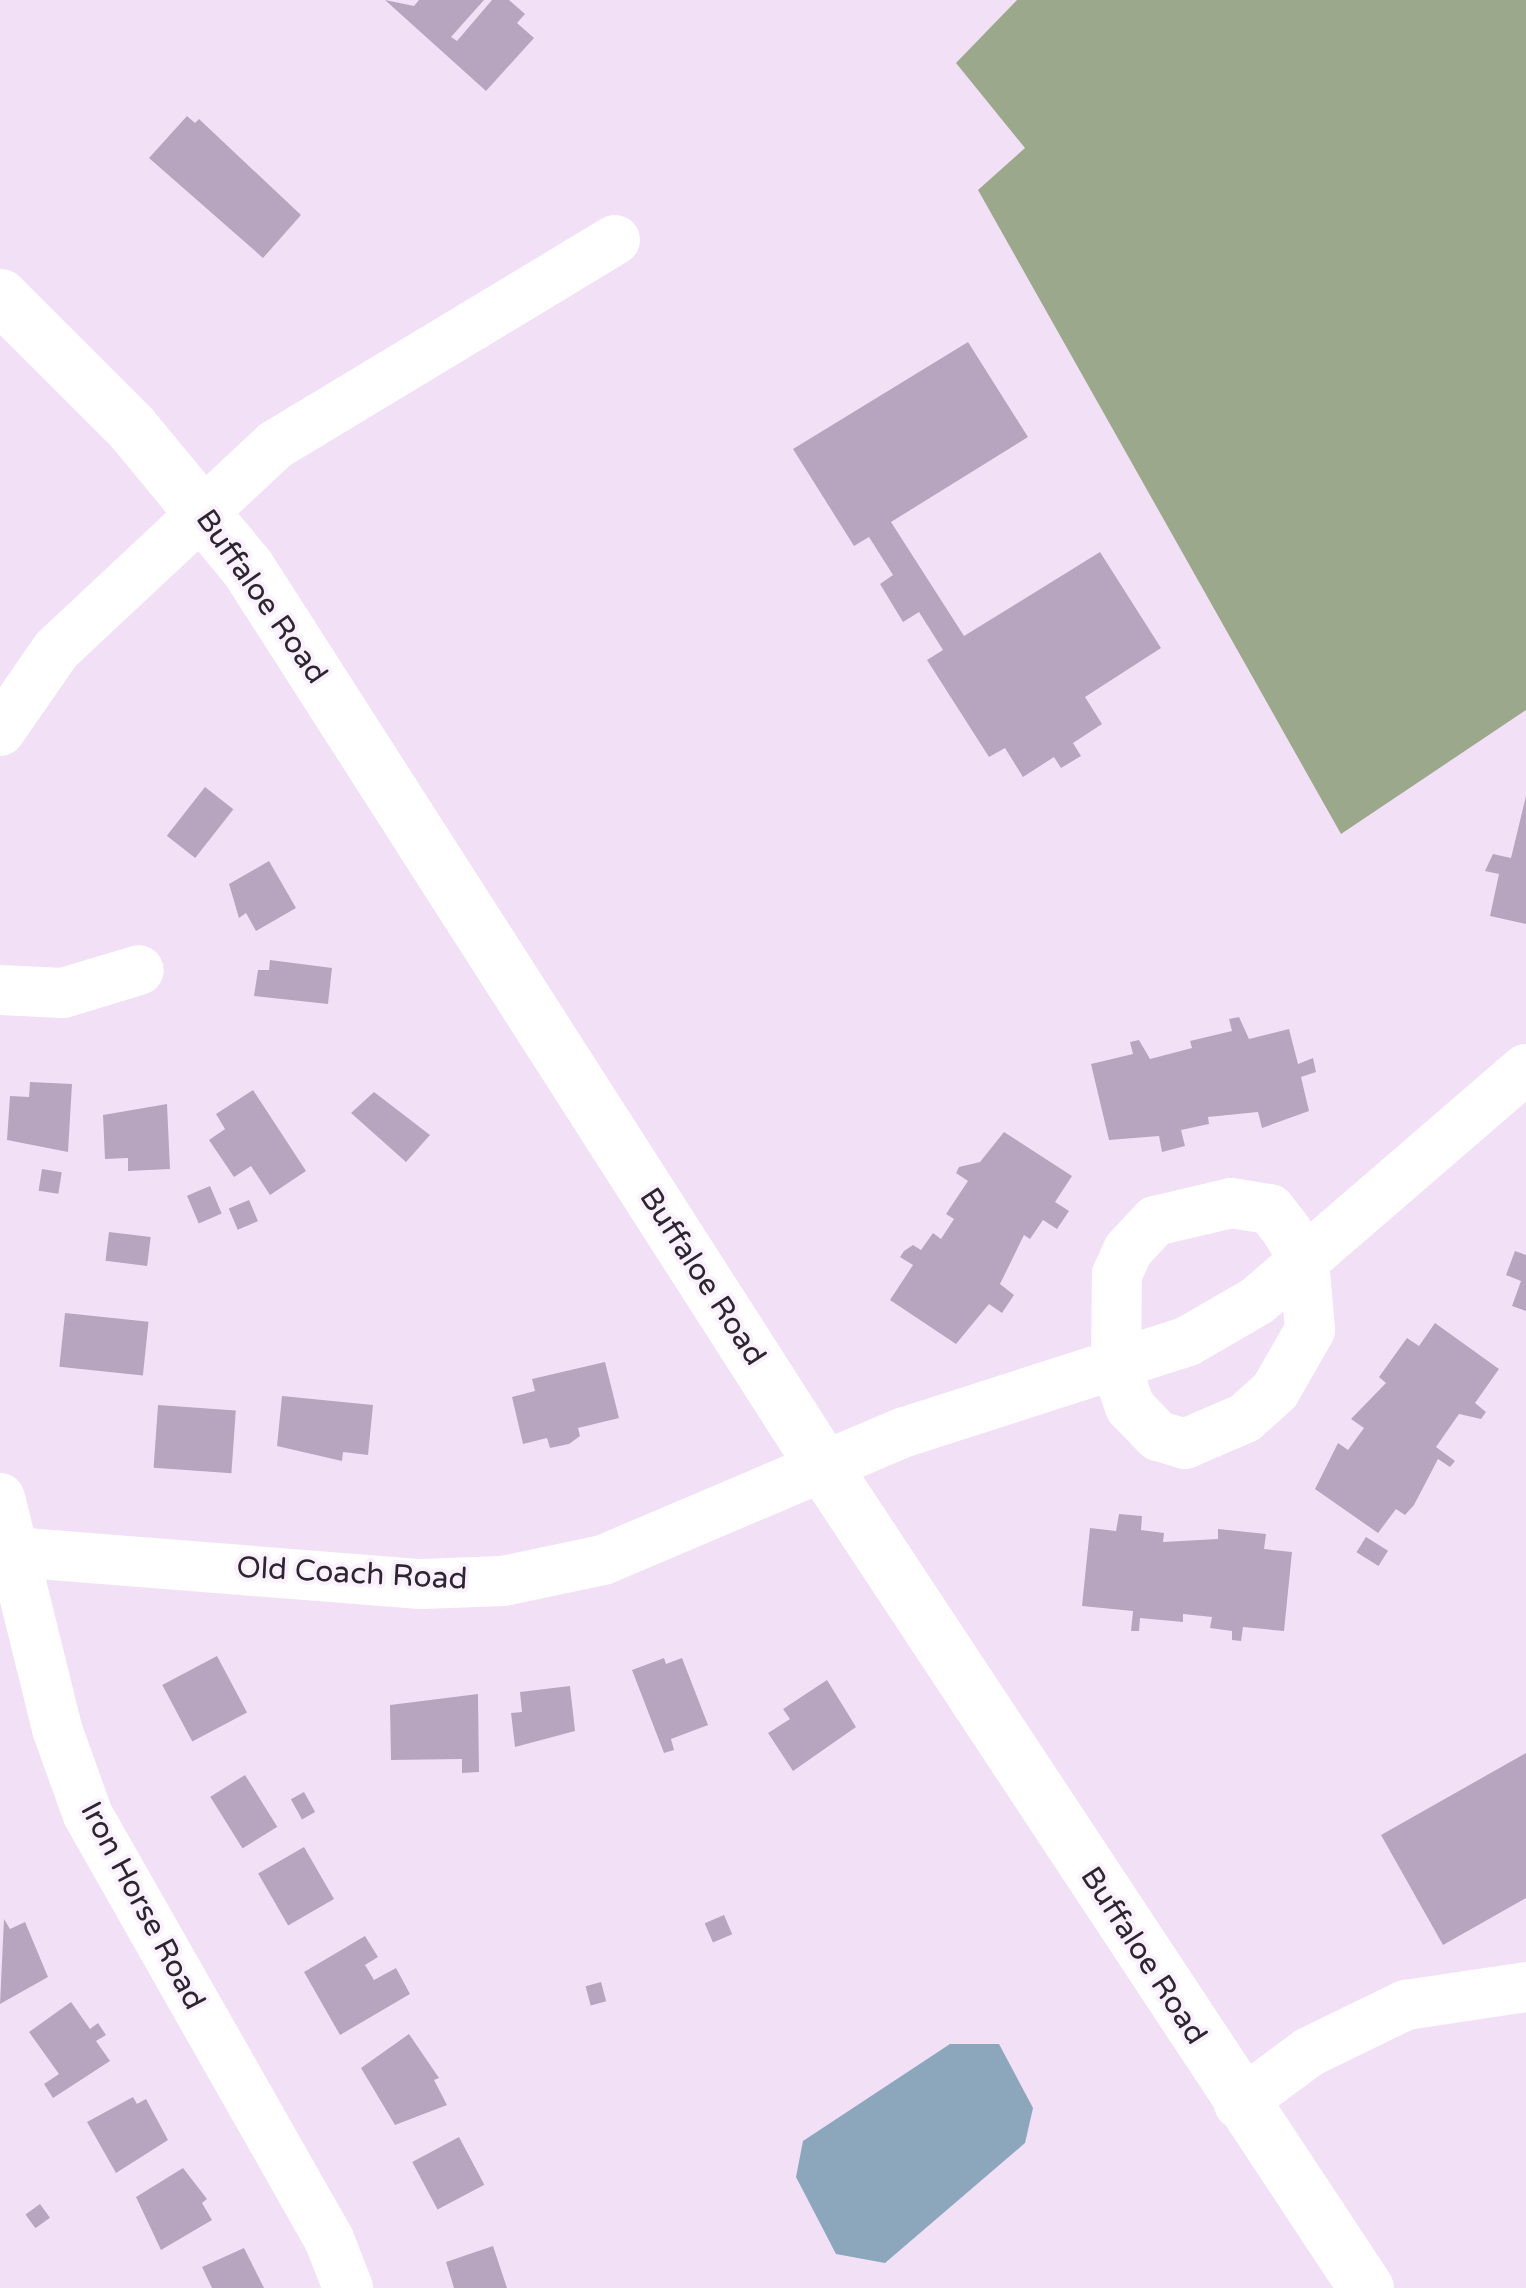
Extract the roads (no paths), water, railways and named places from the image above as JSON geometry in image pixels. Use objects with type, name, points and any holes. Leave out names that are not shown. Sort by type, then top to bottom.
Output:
[{"type":"main road","name":"Buffaloe Road","points":[[0,296],[84,376],[247,567],[842,1458],[1240,2104],[1366,2288]]},
{"type":"street","points":[[0,731],[56,650],[275,445],[615,240]]},
{"type":"street","points":[[0,990],[63,993],[138,970]]},
{"type":"street","name":"Old Coach Road","points":[[7,1551],[422,1584],[504,1580],[604,1560],[690,1528],[842,1458],[1188,1340],[1257,1301],[1526,1069]]},
{"type":"street","points":[[1230,1204],[1270,1210],[1304,1261],[1310,1330],[1275,1391],[1217,1434],[1185,1444],[1158,1436],[1130,1407],[1116,1367],[1117,1274],[1128,1250],[1155,1221],[1230,1204]]},
{"type":"street","name":"Iron Horse Road","points":[[0,1498],[7,1551],[56,1729],[88,1815],[329,2239],[348,2288]]},
{"type":"street","points":[[1240,2104],[1309,2052],[1406,2005],[1526,1987]]},
{"type":"water","points":[[950,2044],[999,2044],[1033,2108],[1025,2143],[885,2263],[836,2254],[796,2177],[803,2141]]}]
